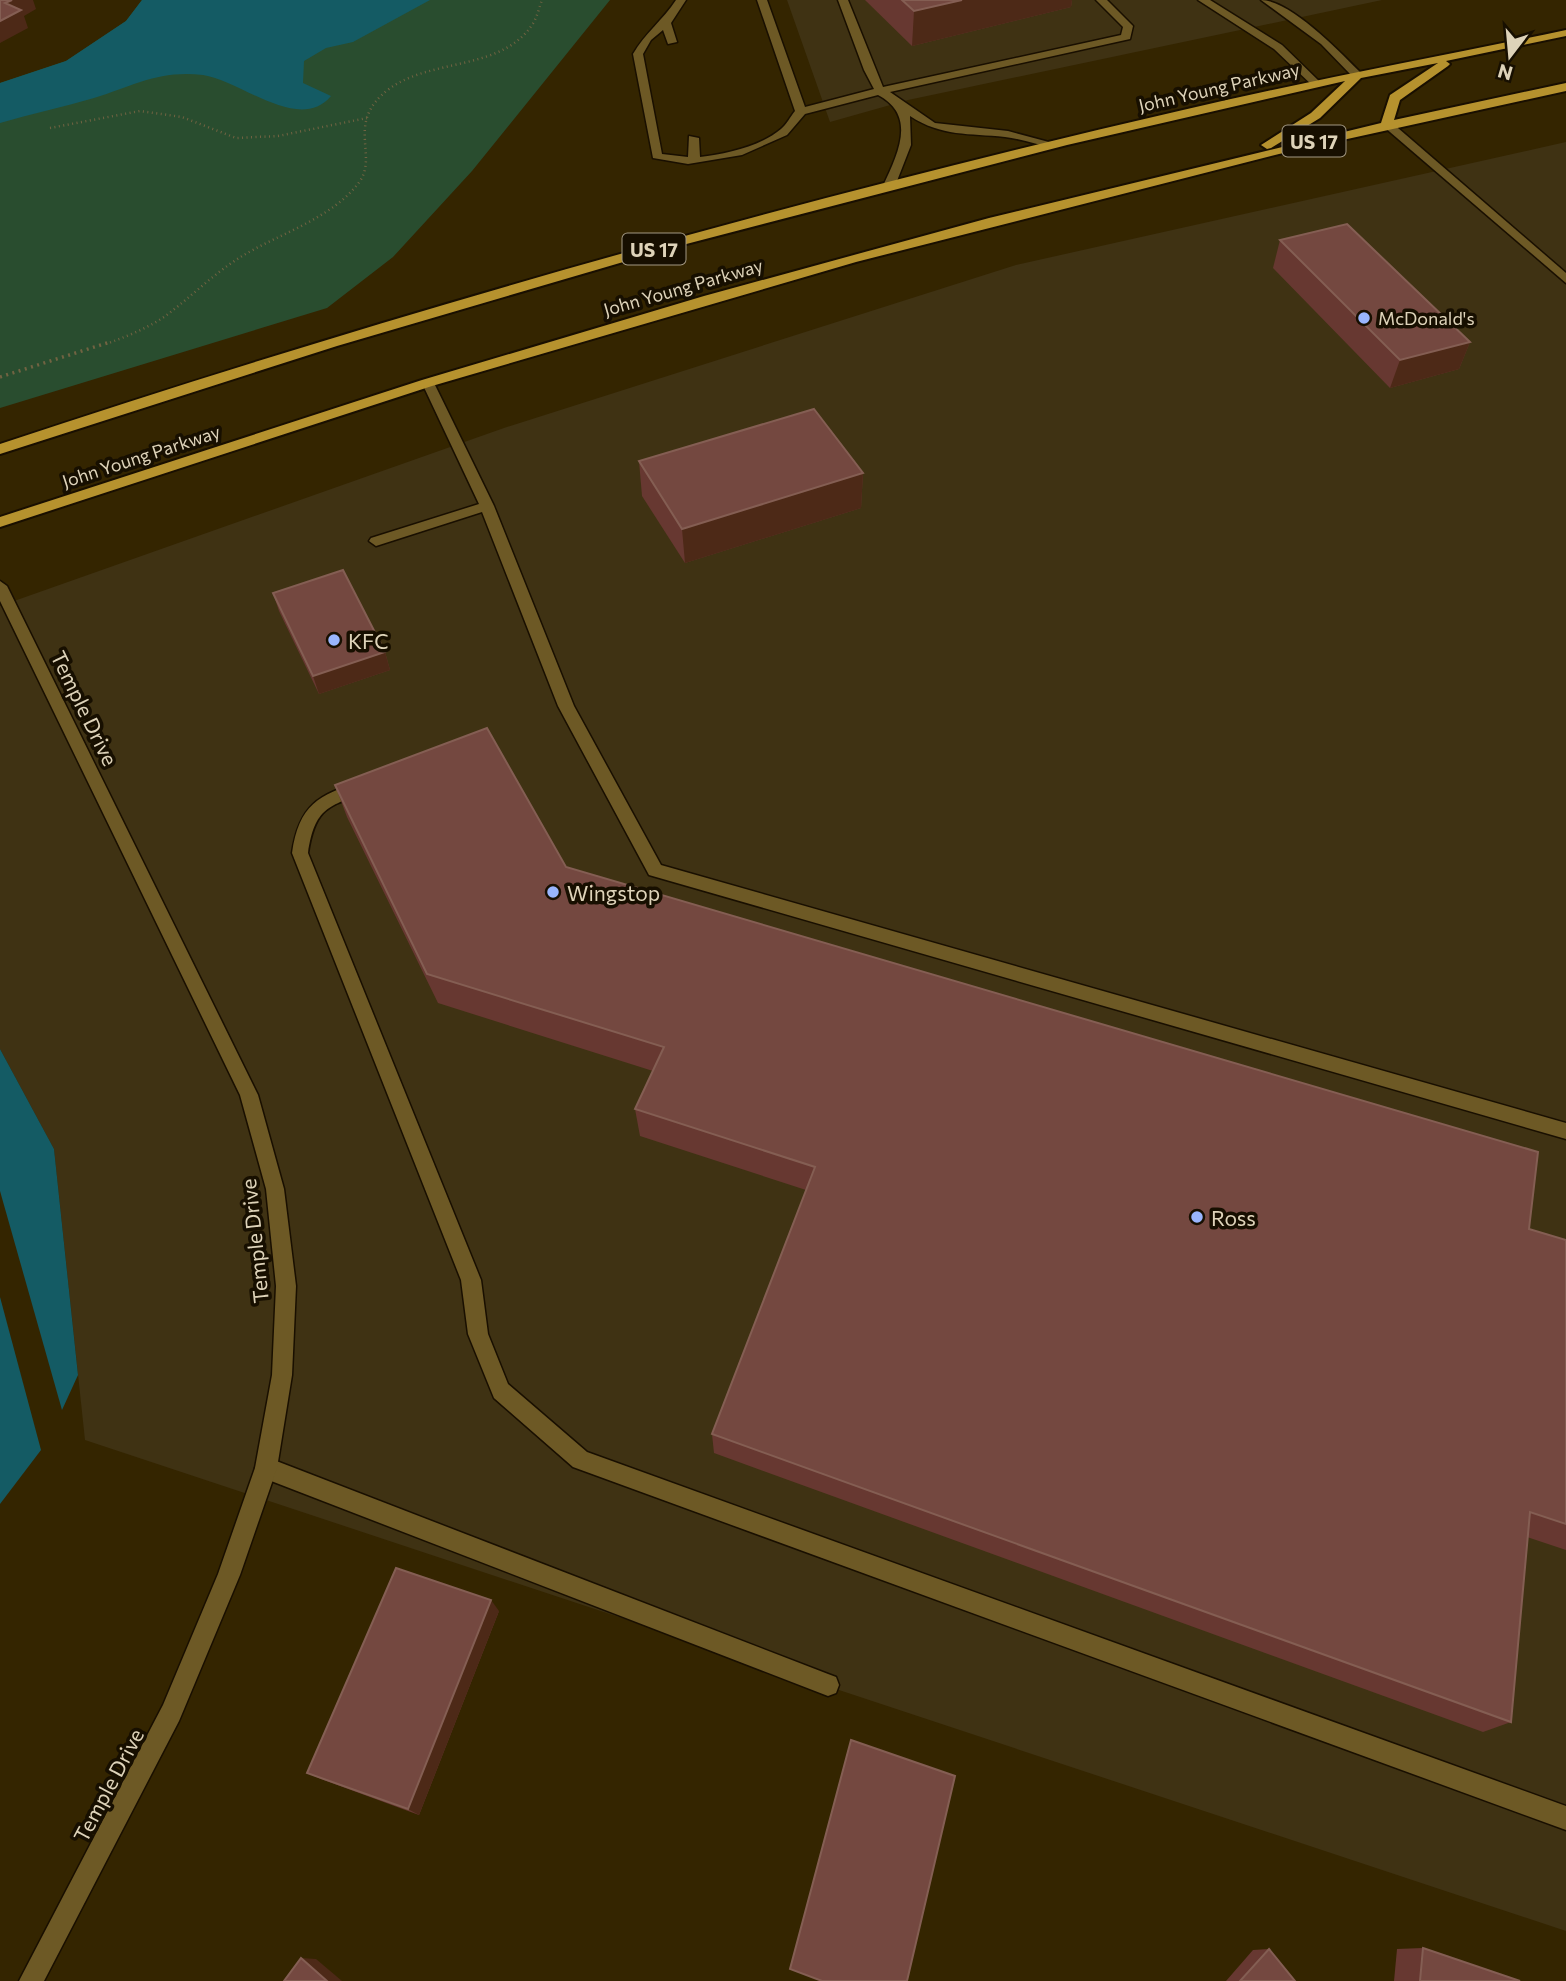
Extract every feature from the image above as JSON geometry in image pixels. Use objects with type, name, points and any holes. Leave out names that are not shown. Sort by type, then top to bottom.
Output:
[{"type":"highway","name":"US 17","points":[[1357,75],[1566,33]]},
{"type":"highway","points":[[1387,124],[1394,98],[1457,56]]},
{"type":"highway","name":"John Young Parkway","points":[[0,449],[352,335],[573,271],[1054,145],[1357,75]]},
{"type":"highway","points":[[1241,158],[1304,125],[1331,105],[1357,75]]},
{"type":"highway","name":"US 17","points":[[1387,124],[1566,87]]},
{"type":"highway","name":"John Young Parkway","points":[[0,522],[428,383],[842,262],[1044,206],[1387,124]]},
{"type":"street","points":[[681,0],[666,23],[647,38],[638,54],[657,156],[674,162],[720,156],[757,146],[786,131],[801,112],[880,90],[1126,37],[1128,26],[1101,0]]},
{"type":"street","points":[[762,0],[801,112]]},
{"type":"street","points":[[844,0],[869,71],[880,90],[898,103],[931,125],[944,129],[1008,134],[1054,145]]},
{"type":"street","points":[[1203,0],[1278,47],[1318,84]]},
{"type":"street","points":[[1266,0],[1325,42],[1357,75]]},
{"type":"street","points":[[666,23],[672,41]]},
{"type":"street","points":[[889,187],[907,146],[908,134],[898,103]]},
{"type":"street","points":[[1387,124],[1566,279]]},
{"type":"street","points":[[693,138],[695,159]]},
{"type":"street","points":[[428,383],[487,506],[566,706],[655,870],[1566,1131]]},
{"type":"street","points":[[376,541],[487,506]]},
{"type":"street","name":"Temple Drive","points":[[0,586],[249,1095],[275,1189],[286,1286],[282,1375],[266,1468],[229,1575],[171,1713],[31,1981]]},
{"type":"street","points":[[377,780],[317,805],[308,817],[300,853],[471,1280],[478,1334],[501,1391],[570,1452],[593,1465],[1566,1818]]},
{"type":"street","points":[[266,1468],[828,1685]]},
{"type":"path","points":[[0,377],[151,325],[250,251],[349,193],[364,176],[367,160],[363,134],[375,103],[392,87],[421,74],[506,48],[528,32],[538,17],[542,0]]},
{"type":"path","points":[[50,128],[140,111],[182,117],[236,138],[278,136],[367,118]]},
{"type":"shaded area","points":[[787,0],[1382,0],[908,100],[830,122]]},
{"type":"shaded area","points":[[1566,142],[1566,1931],[85,1440],[54,1149],[0,1049],[0,606],[504,428],[1016,265]]},
{"type":"green space","points":[[142,0],[610,0],[472,171],[393,257],[327,308],[0,408],[0,83],[66,61],[126,21]]},
{"type":"water","points":[[142,0],[430,0],[353,42],[326,48],[304,61],[303,83],[331,96],[318,106],[303,109],[286,107],[218,79],[187,74],[147,80],[94,98],[0,123],[0,83],[66,61],[126,21]]},
{"type":"water","points":[[0,1049],[54,1149],[78,1375],[62,1410],[0,1191]]},
{"type":"water","points":[[0,1297],[41,1450],[0,1504]]},
{"type":"building","points":[[0,0],[12,0],[5,3],[21,10],[0,21]]},
{"type":"building","points":[[902,0],[962,0],[914,11]]},
{"type":"building","points":[[1347,224],[1470,342],[1400,360],[1280,240]]},
{"type":"building","points":[[814,409],[863,473],[682,529],[639,461]]},
{"type":"building","name":"KFC","points":[[343,570],[385,652],[313,676],[273,593]]},
{"type":"building","points":[[487,728],[566,867],[1538,1152],[1529,1229],[1566,1240],[1566,1524],[1530,1512],[1511,1722],[712,1434],[815,1167],[635,1109],[664,1047],[427,974],[335,785]]},
{"type":"building","points":[[396,1568],[491,1600],[408,1809],[307,1773]]},
{"type":"building","points":[[851,1740],[955,1776],[907,1981],[822,1981],[790,1969]]},
{"type":"building","points":[[1423,1948],[1520,1981],[1420,1981]]},
{"type":"building","points":[[1269,1949],[1295,1981],[1240,1981]]},
{"type":"building","points":[[301,1958],[327,1981],[284,1981]]},
{"type":"place","name":"McDonald's","points":[[1364,318]]},
{"type":"place","name":"KFC","points":[[334,640]]},
{"type":"place","name":"Wingstop","points":[[553,892]]},
{"type":"place","name":"Ross","points":[[1197,1217]]}]
